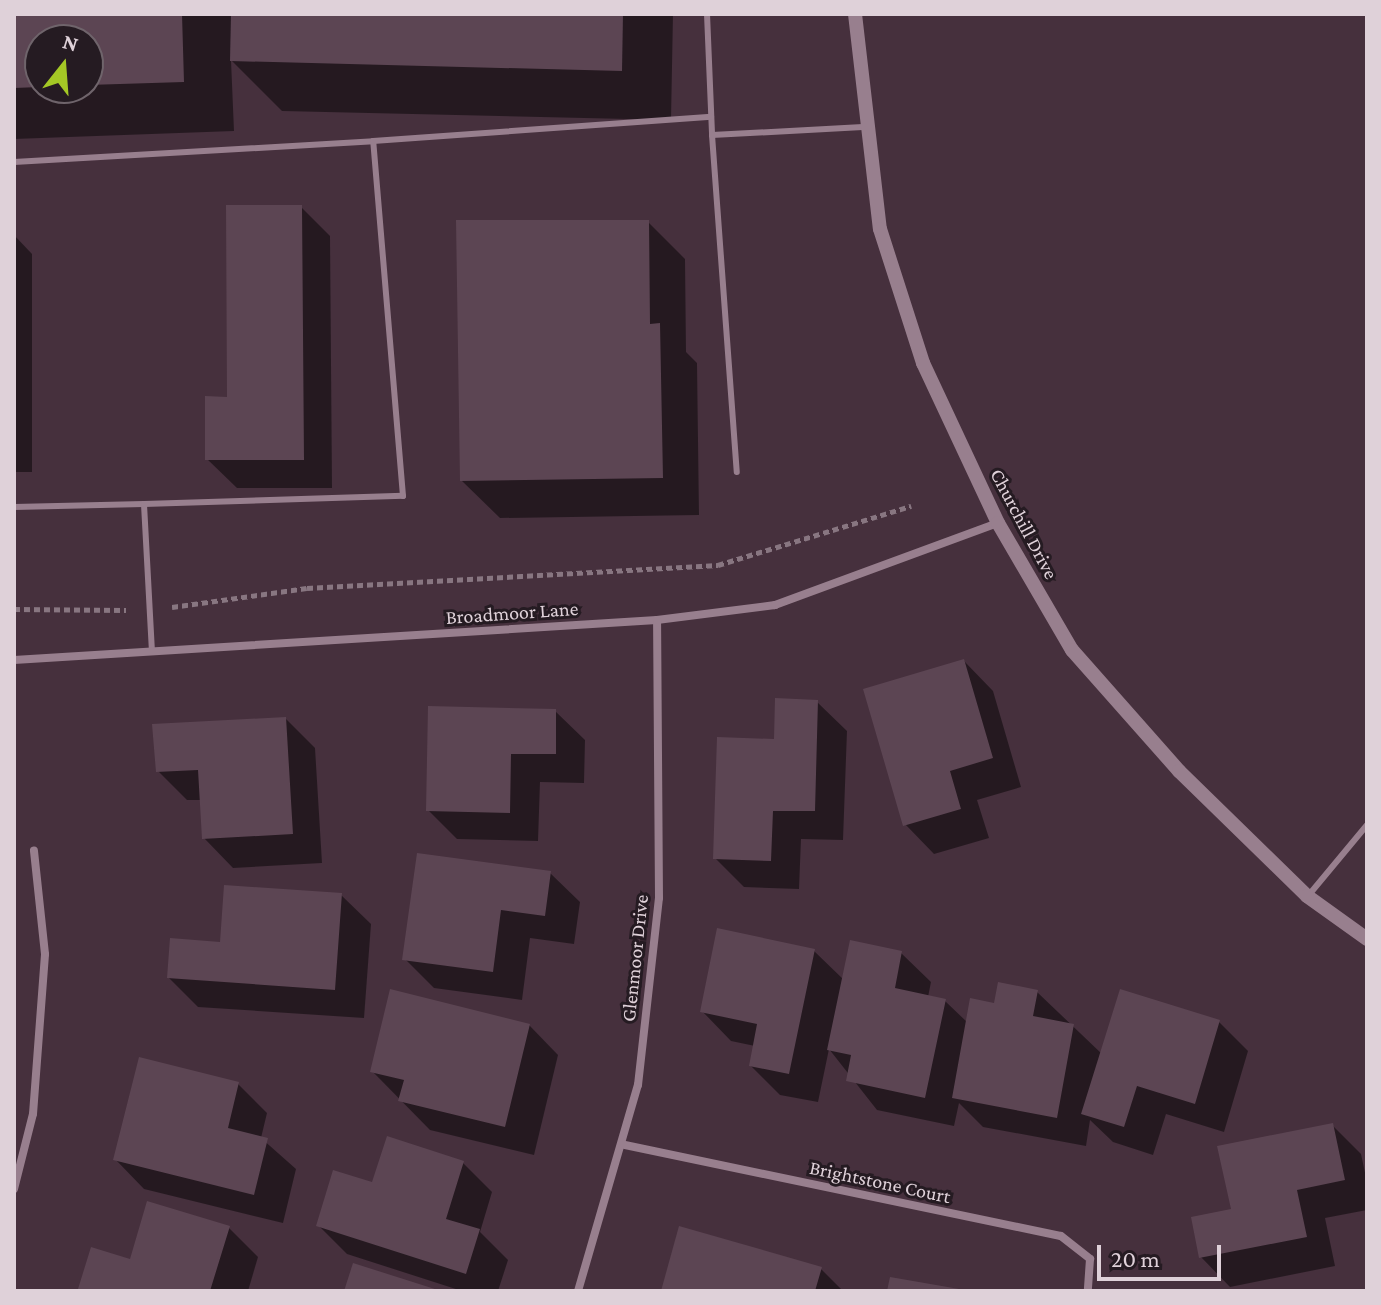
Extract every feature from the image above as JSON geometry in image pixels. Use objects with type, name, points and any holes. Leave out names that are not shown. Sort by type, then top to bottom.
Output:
[{"type":"street","name":"Churchill Drive","points":[[855,14],[863,127],[880,229],[923,363],[998,523],[1072,650],[1179,771],[1307,896],[1367,939]]},
{"type":"street","name":"Broadmoor Lane","points":[[14,660],[657,620],[775,605],[998,523]]},
{"type":"street","name":"Glenmoor Drive","points":[[578,1291],[625,1145],[659,898],[657,620]]},
{"type":"street","points":[[14,1189],[33,1114],[45,954],[34,851]]},
{"type":"street","name":"Brightstone Court","points":[[625,1145],[1061,1236],[1090,1259],[1088,1291]]},
{"type":"lane","points":[[707,14],[712,135],[737,472]]},
{"type":"lane","points":[[14,162],[711,117]]},
{"type":"lane","points":[[712,135],[863,127]]},
{"type":"lane","points":[[14,507],[403,496],[373,141]]},
{"type":"lane","points":[[144,504],[152,652]]},
{"type":"lane","points":[[1307,896],[1367,825]]},
{"type":"path","points":[[14,609],[149,611],[307,588],[718,565],[911,506]]},
{"type":"building","points":[[14,14],[182,14],[184,82],[104,84],[104,24],[24,24],[24,88],[14,88]]},
{"type":"building","points":[[231,14],[623,14],[622,71],[230,61]]},
{"type":"building","points":[[226,205],[302,205],[304,460],[205,460],[205,396],[227,397]]},
{"type":"building","points":[[456,220],[649,220],[650,324],[660,323],[663,478],[460,481]]},
{"type":"building","points":[[964,659],[993,758],[950,771],[961,809],[903,826],[863,689]]},
{"type":"building","points":[[775,698],[818,700],[815,811],[773,811],[771,861],[713,859],[717,737],[774,739]]},
{"type":"building","points":[[428,706],[556,709],[556,754],[511,754],[510,813],[426,811]]},
{"type":"building","points":[[286,717],[293,834],[202,839],[198,770],[156,772],[152,724]]},
{"type":"building","points":[[417,853],[551,871],[545,916],[501,910],[493,972],[402,960]]},
{"type":"building","points":[[224,885],[342,893],[335,990],[167,978],[170,938],[220,942]]},
{"type":"building","points":[[717,928],[815,949],[789,1074],[749,1066],[757,1024],[700,1012]]},
{"type":"building","points":[[850,940],[902,951],[895,988],[946,999],[925,1098],[846,1081],[851,1055],[827,1050]]},
{"type":"building","points":[[998,982],[1038,990],[1033,1016],[1074,1024],[1057,1118],[952,1098],[970,998],[994,1003]]},
{"type":"building","points":[[390,989],[530,1024],[505,1127],[398,1101],[404,1080],[370,1072]]},
{"type":"building","points":[[1120,989],[1220,1020],[1195,1104],[1137,1086],[1124,1127],[1081,1114]]},
{"type":"building","points":[[139,1057],[239,1082],[228,1128],[268,1138],[254,1195],[113,1160]]},
{"type":"building","points":[[1333,1123],[1345,1180],[1297,1190],[1307,1237],[1199,1258],[1191,1217],[1231,1209],[1217,1146]]},
{"type":"building","points":[[387,1136],[464,1161],[446,1219],[480,1229],[466,1274],[316,1226],[333,1170],[372,1182]]},
{"type":"building","points":[[147,1201],[230,1226],[210,1291],[78,1289],[91,1247],[130,1259]]},
{"type":"building","points":[[679,1226],[822,1267],[815,1291],[661,1291]]},
{"type":"building","points":[[353,1263],[438,1290],[438,1291],[344,1291]]},
{"type":"building","points":[[890,1277],[959,1289],[959,1291],[887,1291]]}]
